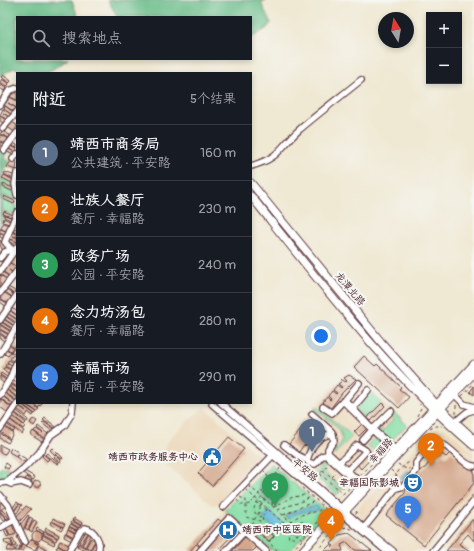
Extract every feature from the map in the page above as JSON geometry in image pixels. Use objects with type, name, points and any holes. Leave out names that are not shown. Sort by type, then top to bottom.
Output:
[{"type":"main road","name":"龙潭北路","points":[[252,184],[436,408]]},
{"type":"main road","name":"龙潭北路","points":[[252,197],[313,272],[436,408]]},
{"type":"main road","name":"幸福路","points":[[308,551],[474,364]]},
{"type":"main road","name":"幸福路","points":[[302,551],[343,511],[360,483],[393,449],[436,408],[454,394],[474,373]]},
{"type":"main road","points":[[436,408],[474,439]]},
{"type":"main road","points":[[436,408],[474,446]]},
{"type":"street","points":[[252,166],[263,163],[274,157],[297,132],[361,80]]},
{"type":"street","points":[[0,105],[9,91],[16,88]]},
{"type":"street","points":[[3,128],[16,113]]},
{"type":"street","points":[[4,150],[16,134]]},
{"type":"street","points":[[16,178],[16,189]]},
{"type":"street","points":[[15,249],[5,242],[16,214]]},
{"type":"street","points":[[0,258],[5,252],[15,249]]},
{"type":"street","points":[[0,271],[15,249]]},
{"type":"street","points":[[0,293],[16,272]]},
{"type":"street","points":[[0,320],[16,296]]},
{"type":"street","points":[[0,354],[16,328]]},
{"type":"street","points":[[0,394],[10,379],[16,364]]},
{"type":"street","points":[[324,407],[332,413],[359,383]]},
{"type":"street","points":[[353,408],[368,390]]},
{"type":"street","points":[[454,394],[466,405],[474,407]]},
{"type":"street","points":[[344,400],[372,429]]},
{"type":"street","points":[[344,400],[393,449]]},
{"type":"street","points":[[0,429],[17,404]]},
{"type":"street","points":[[7,482],[39,453],[51,435],[65,425],[72,413],[73,404]]},
{"type":"street","name":"平安路","points":[[212,404],[275,453]]},
{"type":"street","name":"平安路","points":[[222,404],[275,453],[393,551]]},
{"type":"street","points":[[455,422],[467,412],[474,410]]},
{"type":"street","points":[[363,440],[391,411]]},
{"type":"street","points":[[312,414],[333,434],[334,441],[328,451],[360,483]]},
{"type":"street","points":[[307,460],[311,447],[317,441],[333,434]]},
{"type":"street","points":[[364,528],[396,488],[404,486],[416,471],[416,463],[435,443],[444,445],[468,464],[474,466]]},
{"type":"street","points":[[284,445],[311,464],[315,464],[324,455],[360,483]]},
{"type":"street","points":[[339,463],[358,445],[365,450],[366,451],[347,471]]},
{"type":"street","points":[[352,450],[360,458]]},
{"type":"street","points":[[223,506],[275,453]]},
{"type":"street","points":[[0,483],[7,482],[11,484],[21,482],[28,485]]},
{"type":"street","points":[[0,495],[6,502],[25,542]]},
{"type":"street","points":[[433,551],[474,501]]},
{"type":"street","name":"平安路","points":[[343,511],[386,551]]},
{"type":"street","points":[[200,551],[228,518],[231,518],[266,551]]},
{"type":"street","points":[[0,528],[14,520]]},
{"type":"street","points":[[69,551],[80,531],[85,528],[97,538],[100,545],[98,551]]},
{"type":"street","points":[[226,551],[245,531]]},
{"type":"path","points":[[415,420],[421,408],[419,403]]},
{"type":"path","points":[[431,429],[436,426],[444,426]]},
{"type":"path","points":[[335,497],[342,496],[360,483],[393,449]]},
{"type":"path","points":[[317,477],[331,461]]},
{"type":"path","points":[[403,482],[400,482],[391,470],[398,464],[404,468],[410,468],[412,471]]},
{"type":"path","points":[[260,468],[268,477],[268,486],[265,494],[254,508],[263,522]]},
{"type":"path","points":[[273,507],[274,478],[280,468]]},
{"type":"path","points":[[323,470],[344,488]]},
{"type":"path","points":[[320,474],[341,492]]},
{"type":"path","points":[[332,478],[335,474]]},
{"type":"path","points":[[292,551],[325,515],[326,510],[297,483]]},
{"type":"path","points":[[244,485],[259,494],[277,511],[284,514],[306,536]]},
{"type":"path","points":[[244,485],[262,504],[303,539]]},
{"type":"path","points":[[233,497],[236,497],[240,504],[251,504],[261,491],[268,497],[260,506]]},
{"type":"path","points":[[238,492],[238,496],[246,500],[246,517],[263,522],[275,531],[287,526]]},
{"type":"path","points":[[273,507],[288,499],[308,493]]},
{"type":"path","points":[[277,511],[311,496]]},
{"type":"path","points":[[254,500],[260,506],[261,511],[254,520],[252,526],[278,551]]},
{"type":"path","points":[[288,513],[291,510],[316,500]]},
{"type":"path","points":[[291,522],[295,518],[318,511],[322,505]]},
{"type":"path","points":[[261,518],[266,513],[265,506]]},
{"type":"path","points":[[357,517],[358,506]]},
{"type":"path","points":[[293,512],[295,510],[294,509]]},
{"type":"path","points":[[284,514],[293,512]]},
{"type":"path","points":[[300,521],[304,522],[305,525],[293,539],[289,538],[288,534],[295,526],[300,521]]},
{"type":"path","points":[[257,532],[264,526],[275,536],[269,543]]},
{"type":"path","points":[[317,551],[338,528],[347,527],[356,533]]},
{"type":"shaded area","points":[[347,371],[408,425],[336,495],[281,446]]},
{"type":"shaded area","name":"靖西市政务服务中心","points":[[204,407],[261,458],[222,503],[212,505],[161,460],[164,455],[164,449],[171,437]]},
{"type":"shaded area","points":[[437,427],[446,429],[474,452],[474,491],[425,551],[398,551],[360,520],[358,511],[360,506]]},
{"type":"shaded area","name":"靖西市中医医院","points":[[225,510],[273,551],[188,551]]},
{"type":"green space","points":[[0,0],[72,0],[78,16],[16,16],[16,60],[67,60],[46,72],[27,72],[14,68],[0,76]]},
{"type":"green space","points":[[108,0],[266,0],[261,3],[271,23],[266,29],[252,37],[252,16],[116,16]]},
{"type":"green space","points":[[0,149],[7,153],[4,159],[10,161],[4,169],[1,179],[0,221]]},
{"type":"green space","points":[[1,178],[14,184],[14,188],[3,184],[3,187],[15,193],[16,201],[4,195],[3,199],[16,206],[16,210],[15,215],[4,211],[3,214],[5,215],[0,226],[2,194]]},
{"type":"green space","points":[[369,391],[381,402],[365,418],[355,409]]},
{"type":"green space","points":[[316,406],[352,436],[334,455],[332,453],[341,442],[342,435],[332,422],[314,409]]},
{"type":"green space","points":[[392,411],[407,425],[393,439],[388,441],[377,429],[378,427],[383,431],[394,419],[389,414]]},
{"type":"green space","points":[[372,433],[383,442],[380,446],[382,451],[378,455],[367,446],[374,438],[371,434]]},
{"type":"green space","points":[[325,461],[328,464],[317,477],[314,474]]},
{"type":"green space","points":[[271,464],[323,508],[323,516],[289,551],[273,551],[225,510]]},
{"type":"green space","points":[[3,467],[13,473],[6,481],[0,481],[0,468]]},
{"type":"green space","points":[[323,471],[343,489],[341,491],[321,474]]},
{"type":"green space","points":[[320,475],[340,492],[336,494],[317,478]]},
{"type":"water","points":[[406,471],[411,473],[402,481],[401,476]]},
{"type":"water","points":[[316,506],[318,507],[318,510],[298,513],[289,519],[285,516],[297,510]]},
{"type":"water","points":[[268,510],[284,524],[275,529],[264,520],[263,517],[267,515]]},
{"type":"building","points":[[3,75],[11,81],[9,83],[1,77]]},
{"type":"building","points":[[2,79],[9,84],[6,87],[0,82]]},
{"type":"building","points":[[0,84],[6,88],[4,91],[0,88]]},
{"type":"building","points":[[15,91],[16,92],[16,100],[10,97]]},
{"type":"building","points":[[10,97],[16,100],[16,107],[8,103],[16,108],[13,111],[4,105]]},
{"type":"building","points":[[5,106],[13,112],[11,114],[4,109]]},
{"type":"building","points":[[3,109],[11,114],[7,120],[0,115]]},
{"type":"building","points":[[0,116],[6,120],[4,124],[0,121]]},
{"type":"building","points":[[11,122],[16,124],[15,132],[7,127]]},
{"type":"building","points":[[2,131],[10,135],[9,138],[0,134]]},
{"type":"building","points":[[0,135],[8,138],[6,143],[0,141]]},
{"type":"building","points":[[0,142],[5,144],[3,149],[0,147]]},
{"type":"building","points":[[11,142],[16,144],[16,148],[9,145]]},
{"type":"building","points":[[9,145],[16,148],[16,150],[15,152],[7,148]]},
{"type":"building","points":[[7,148],[16,153],[14,155],[5,151]]},
{"type":"building","points":[[11,161],[16,162],[16,170],[7,167]]},
{"type":"building","points":[[5,172],[15,176],[13,179],[4,174]]},
{"type":"building","points":[[4,175],[13,180],[12,183],[2,178]]},
{"type":"building","points":[[3,184],[14,188],[12,191],[3,187]]},
{"type":"building","points":[[4,196],[15,201],[14,204],[3,199]]},
{"type":"building","points":[[4,211],[15,216],[14,218],[3,214]]},
{"type":"building","points":[[5,215],[12,218],[13,221],[4,217]]},
{"type":"building","points":[[4,218],[11,222],[12,225],[3,222]]},
{"type":"building","points":[[4,223],[11,226],[8,232],[0,228]]},
{"type":"building","points":[[13,228],[16,229],[16,233],[12,231]]},
{"type":"building","points":[[0,229],[8,232],[6,235],[0,232]]},
{"type":"building","points":[[11,231],[16,234],[16,237],[13,236],[16,238],[16,242],[9,238]]},
{"type":"building","points":[[0,233],[6,236],[4,239],[0,237]]},
{"type":"building","points":[[8,238],[16,242],[16,245],[7,241]]},
{"type":"building","points":[[0,240],[6,248],[3,251],[0,245]]},
{"type":"building","points":[[14,256],[16,257],[16,266],[9,262]]},
{"type":"building","points":[[9,262],[16,267],[11,277],[2,271]]},
{"type":"building","points":[[2,272],[10,277],[8,280],[0,274]]},
{"type":"building","points":[[0,275],[8,280],[0,290]]},
{"type":"building","points":[[8,287],[16,291],[16,294],[15,295],[7,289]]},
{"type":"building","points":[[6,290],[15,295],[14,298],[5,292]]},
{"type":"building","points":[[3,292],[13,298],[10,304],[0,298]]},
{"type":"building","points":[[0,299],[9,304],[7,307],[0,302]]},
{"type":"building","points":[[11,308],[16,310],[16,314],[10,310]]},
{"type":"building","points":[[9,310],[16,315],[16,318],[7,313]]},
{"type":"building","points":[[7,313],[16,319],[16,322],[5,315]]},
{"type":"building","points":[[5,316],[16,324],[15,326],[3,318]]},
{"type":"building","points":[[3,319],[14,326],[12,328],[1,321]]},
{"type":"building","points":[[1,322],[12,329],[11,331],[0,324]]},
{"type":"building","points":[[0,325],[11,332],[9,334],[0,329]]},
{"type":"building","points":[[0,330],[9,335],[7,338],[0,333]]},
{"type":"building","points":[[0,334],[7,339],[5,342],[0,338]]},
{"type":"building","points":[[9,344],[13,347],[11,351],[6,348]]},
{"type":"building","points":[[16,344],[16,354],[11,352]]},
{"type":"building","points":[[6,349],[11,352],[8,356],[3,353]]},
{"type":"building","points":[[13,355],[16,356],[13,361],[10,359]]},
{"type":"building","points":[[364,356],[375,366],[377,364],[401,387],[399,389],[409,397],[399,408],[354,367]]},
{"type":"building","points":[[9,360],[14,363],[13,366],[7,362]]},
{"type":"building","points":[[7,363],[13,367],[11,369],[5,366]]},
{"type":"building","points":[[5,367],[12,371],[10,374],[3,370]]},
{"type":"building","points":[[1,373],[9,378],[8,380],[0,375]]},
{"type":"building","points":[[349,375],[356,379],[342,393],[330,409],[323,402],[327,397],[330,400],[331,399],[328,396],[332,391],[336,394],[337,393],[333,390],[337,385],[341,388],[342,387],[338,384],[342,381],[340,379],[346,382],[347,381],[344,378]]},
{"type":"building","points":[[0,376],[7,381],[5,384],[0,380]]},
{"type":"building","points":[[12,380],[16,382],[16,386],[11,383]]},
{"type":"building","points":[[10,384],[16,387],[16,391],[9,386]]},
{"type":"building","points":[[8,386],[16,392],[16,396],[6,389]]},
{"type":"building","points":[[474,386],[474,395],[470,392]]},
{"type":"building","points":[[6,389],[16,397],[16,400],[5,393],[15,401],[14,404],[2,395]]},
{"type":"building","points":[[1,395],[13,404],[11,406],[0,398]]},
{"type":"building","points":[[0,399],[11,407],[7,412],[0,407]]},
{"type":"building","points":[[382,403],[385,406],[371,421],[368,418],[369,416]]},
{"type":"building","points":[[21,404],[34,414],[33,416],[28,412],[26,416],[17,409],[19,406],[26,411],[20,406]]},
{"type":"building","points":[[22,404],[25,404],[37,412],[35,414]]},
{"type":"building","points":[[26,404],[32,404],[39,409],[36,411]]},
{"type":"building","points":[[33,404],[42,404],[38,408]]},
{"type":"building","points":[[16,410],[28,420],[27,422],[14,412]]},
{"type":"building","points":[[14,413],[26,423],[24,425],[12,415]]},
{"type":"building","points":[[12,416],[25,426],[23,429],[10,419]]},
{"type":"building","points":[[45,418],[56,427],[54,428],[43,420]]},
{"type":"building","points":[[33,419],[37,421],[34,426],[30,423]]},
{"type":"building","points":[[10,420],[24,431],[22,434],[7,423]]},
{"type":"building","points":[[309,420],[319,428],[315,433],[311,444],[303,446],[299,452],[289,444]]},
{"type":"building","points":[[44,422],[54,429],[52,431],[42,423]]},
{"type":"building","points":[[363,423],[367,428],[359,436],[354,432]]},
{"type":"building","points":[[6,424],[15,430],[13,432],[5,426]]},
{"type":"building","points":[[38,426],[48,434],[45,439],[34,431],[36,429],[43,433],[37,428]]},
{"type":"building","points":[[4,427],[13,433],[10,439],[1,432]]},
{"type":"building","points":[[33,431],[44,440],[42,442],[31,435]]},
{"type":"building","points":[[0,433],[10,440],[8,443],[0,438]]},
{"type":"building","points":[[229,437],[244,449],[212,486],[198,473]]},
{"type":"building","points":[[0,445],[8,449],[5,454],[0,453]]},
{"type":"building","points":[[11,448],[18,452],[16,456],[9,452]]},
{"type":"building","points":[[52,448],[57,453],[55,455],[50,450]]},
{"type":"building","points":[[369,451],[374,455],[361,469],[357,464]]},
{"type":"building","points":[[451,452],[474,471],[474,483],[424,545],[386,515],[405,493],[406,485],[417,472],[425,468],[435,455],[439,458],[442,454],[446,457]]},
{"type":"building","points":[[47,453],[59,463],[58,464],[45,455]]},
{"type":"building","points":[[58,453],[63,458],[62,459],[56,455]]},
{"type":"building","points":[[18,454],[26,459],[24,462],[16,457]]},
{"type":"building","points":[[43,454],[49,459],[47,461],[42,456]]},
{"type":"building","points":[[56,455],[61,460],[60,462],[54,457]]},
{"type":"building","points":[[6,463],[10,466],[8,469],[4,467]]},
{"type":"building","points":[[24,471],[35,477],[33,480],[23,473]]},
{"type":"building","points":[[27,477],[32,481],[31,483],[25,479]]},
{"type":"building","points":[[37,481],[40,484],[37,487],[34,484]]},
{"type":"building","points":[[2,499],[6,506],[0,510],[0,500]]},
{"type":"building","points":[[17,502],[19,504],[13,511],[11,510]]},
{"type":"building","points":[[19,504],[22,505],[17,513],[14,512]]},
{"type":"building","points":[[26,506],[31,509],[20,521],[15,518]]},
{"type":"building","points":[[2,510],[9,518],[7,519],[0,511]]},
{"type":"building","points":[[0,512],[7,520],[4,522],[0,517]]},
{"type":"building","points":[[28,515],[29,516],[23,531],[20,525]]},
{"type":"building","points":[[30,517],[33,519],[28,530],[25,528]]},
{"type":"building","points":[[53,518],[65,524],[63,527],[52,521]]},
{"type":"building","points":[[74,518],[82,523],[81,525],[72,520]]},
{"type":"building","points":[[218,519],[222,522],[200,546],[197,543]]},
{"type":"building","points":[[229,519],[239,528],[217,551],[203,551]]},
{"type":"building","points":[[473,519],[474,541],[468,534],[459,544],[470,551],[446,551]]},
{"type":"building","points":[[34,520],[37,522],[32,532],[29,530]]},
{"type":"building","points":[[51,521],[63,527],[61,530],[50,524]]},
{"type":"building","points":[[72,521],[81,526],[80,528],[71,523]]},
{"type":"building","points":[[11,523],[16,534],[10,536],[6,527]]},
{"type":"building","points":[[71,524],[79,529],[78,531],[69,526]]},
{"type":"building","points":[[5,527],[9,536],[7,537],[3,528]]},
{"type":"building","points":[[69,527],[78,531],[77,533],[68,529]]},
{"type":"building","points":[[264,527],[274,536],[269,541],[259,533]]},
{"type":"building","points":[[37,528],[44,532],[43,534],[36,530]]},
{"type":"building","points":[[46,528],[59,535],[58,538],[45,531]]},
{"type":"building","points":[[68,529],[76,534],[74,537],[66,533]]},
{"type":"building","points":[[37,531],[42,536],[37,541],[32,536]]},
{"type":"building","points":[[86,531],[88,533],[81,544],[79,543]]},
{"type":"building","points":[[44,532],[57,538],[56,541],[43,534]]},
{"type":"building","points":[[65,533],[73,538],[72,541],[64,537]]},
{"type":"building","points":[[89,533],[91,535],[85,547],[82,545]]},
{"type":"building","points":[[349,533],[372,551],[355,550],[347,542],[341,545],[343,551],[324,551],[330,545],[332,547],[334,546],[331,544],[339,535]]},
{"type":"building","points":[[20,535],[24,544],[21,545],[17,537]]},
{"type":"building","points":[[43,535],[55,542],[54,545],[42,539]]},
{"type":"building","points":[[245,537],[257,547],[253,551],[232,551]]},
{"type":"building","points":[[13,538],[16,546],[14,547],[11,539]]},
{"type":"building","points":[[91,538],[95,541],[90,549],[86,547]]},
{"type":"building","points":[[10,539],[13,547],[5,543],[4,540]]},
{"type":"building","points":[[32,539],[39,543],[34,542],[38,545],[35,550],[26,546]]},
{"type":"building","points":[[60,541],[69,545],[66,550],[58,545]]},
{"type":"building","points":[[95,542],[98,544],[93,551],[91,550]]},
{"type":"building","points":[[78,544],[86,548],[85,551],[77,547]]},
{"type":"building","points":[[196,544],[200,547],[197,551],[190,551]]},
{"type":"building","points":[[22,545],[25,546],[23,551],[19,551]]},
{"type":"building","points":[[39,545],[50,551],[36,551]]},
{"type":"building","points":[[9,546],[15,549],[14,551],[6,551]]},
{"type":"building","points":[[21,546],[19,551],[15,551],[17,547]]},
{"type":"building","points":[[58,546],[68,551],[61,551],[56,548]]},
{"type":"place","name":"靖西市商务局","points":[[312,452]]},
{"type":"place","name":"靖西市政务服务中心","points":[[212,457]]},
{"type":"place","name":"壮族人餐厅","points":[[431,466]]},
{"type":"place","name":"幸福国际影城","points":[[413,483]]},
{"type":"place","name":"政务广场","points":[[275,506]]},
{"type":"place","name":"幸福市场","points":[[408,529]]},
{"type":"place","name":"靖西市中医医院","points":[[228,530]]},
{"type":"place","name":"念力坊汤包","points":[[331,541]]}]
